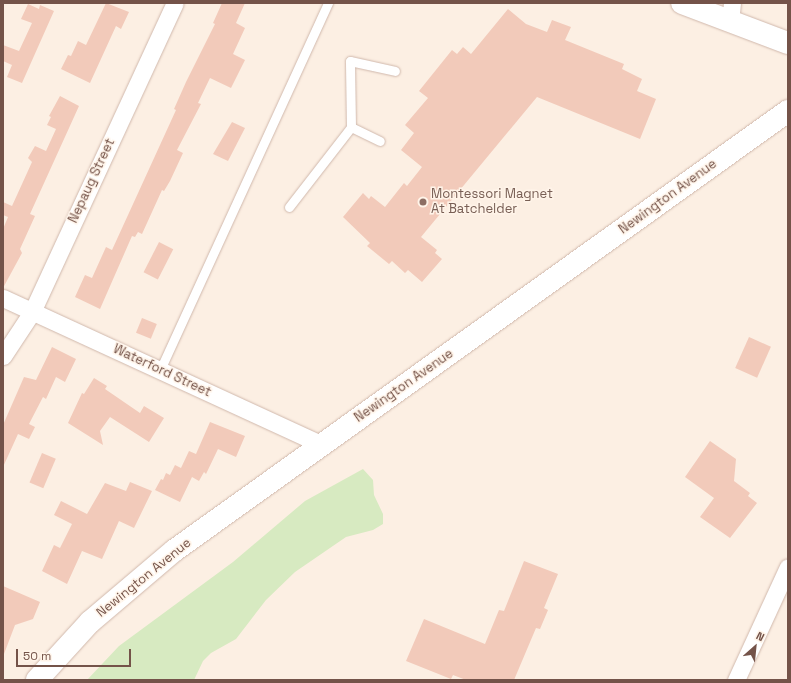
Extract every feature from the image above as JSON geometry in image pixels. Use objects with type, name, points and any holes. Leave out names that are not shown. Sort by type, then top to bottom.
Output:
[{"type":"main road","points":[[682,3],[731,12],[788,43]]},
{"type":"main road","name":"Newington Avenue","points":[[37,680],[90,622],[123,592],[175,550],[788,111]]},
{"type":"street","name":"Nepaug Street","points":[[3,356],[32,312],[175,3]]},
{"type":"street","name":"Waterford Street","points":[[3,298],[321,444]]},
{"type":"street","points":[[736,680],[788,567]]},
{"type":"lane","points":[[160,370],[328,3]]},
{"type":"lane","points":[[289,207],[351,127],[350,61],[395,71]]},
{"type":"lane","points":[[351,127],[380,141]]},
{"type":"green space","points":[[363,469],[373,480],[374,495],[383,514],[383,524],[373,530],[346,537],[295,572],[266,600],[236,639],[211,653],[203,661],[194,680],[87,680],[119,646],[233,562],[305,501]]},
{"type":"building","points":[[106,3],[129,12],[121,29],[116,26],[90,83],[61,69],[68,55],[71,56],[78,41],[86,45]]},
{"type":"building","points":[[222,3],[245,3],[236,23],[245,28],[233,54],[245,60],[231,88],[210,78],[198,103],[201,104],[177,150],[183,153],[170,181],[164,191],[162,190],[142,234],[138,232],[135,237],[132,236],[100,309],[75,297],[85,275],[92,278],[106,247],[112,250],[176,110],[174,109],[186,82],[215,24],[213,23]]},
{"type":"building","points":[[28,4],[39,9],[40,5],[54,11],[22,83],[7,77],[12,65],[3,61],[3,45],[19,51],[32,23],[21,19]]},
{"type":"building","points":[[508,9],[526,24],[547,32],[552,20],[571,27],[565,40],[624,64],[622,69],[642,79],[637,91],[656,99],[640,139],[537,97],[421,237],[437,250],[435,253],[442,259],[422,282],[408,270],[405,273],[392,261],[389,264],[367,246],[370,243],[343,217],[363,193],[369,199],[371,196],[385,207],[404,183],[407,186],[422,167],[401,150],[414,133],[405,125],[428,98],[419,91],[452,50],[457,54],[463,47],[471,54]]},
{"type":"building","points":[[60,96],[79,106],[30,214],[35,216],[20,249],[22,253],[3,288],[3,229],[8,217],[3,215],[3,202],[12,206],[32,162],[28,158],[35,146],[46,151],[56,129],[47,125],[51,117],[49,116]]},
{"type":"building","points":[[232,122],[245,128],[228,161],[213,154]]},
{"type":"building","points":[[159,242],[173,249],[158,280],[144,272]]},
{"type":"building","points":[[142,318],[157,324],[151,339],[136,333]]},
{"type":"building","points":[[749,337],[771,347],[757,378],[735,368]]},
{"type":"building","points":[[52,347],[76,359],[65,382],[56,377],[46,399],[43,397],[29,424],[35,427],[29,439],[18,434],[3,467],[3,425],[24,377],[36,380]]},
{"type":"building","points":[[94,378],[107,386],[105,389],[140,413],[144,406],[164,418],[149,442],[110,417],[100,431],[103,445],[68,423],[82,393],[84,394]]},
{"type":"building","points":[[210,422],[245,436],[236,457],[218,449],[206,474],[204,472],[199,481],[192,477],[180,502],[155,490],[161,479],[163,480],[166,473],[170,475],[175,465],[181,468],[189,451],[196,454]]},
{"type":"building","points":[[710,441],[736,459],[734,481],[750,493],[748,496],[757,503],[730,538],[700,517],[714,498],[685,477]]},
{"type":"building","points":[[42,453],[56,459],[43,488],[29,482]]},
{"type":"building","points":[[130,482],[152,491],[134,528],[119,521],[102,559],[82,551],[67,584],[42,571],[54,545],[60,548],[72,524],[54,515],[61,501],[87,514],[105,483],[126,491]]},
{"type":"building","points":[[524,561],[558,574],[544,608],[548,610],[540,629],[536,628],[514,680],[466,680],[453,675],[451,679],[406,661],[424,619],[485,644],[499,610],[504,611]]},
{"type":"building","points":[[3,586],[40,602],[33,619],[15,625],[4,654]]},
{"type":"place","name":"Montessori Magnet At Batchelder","points":[[423,202]]}]
